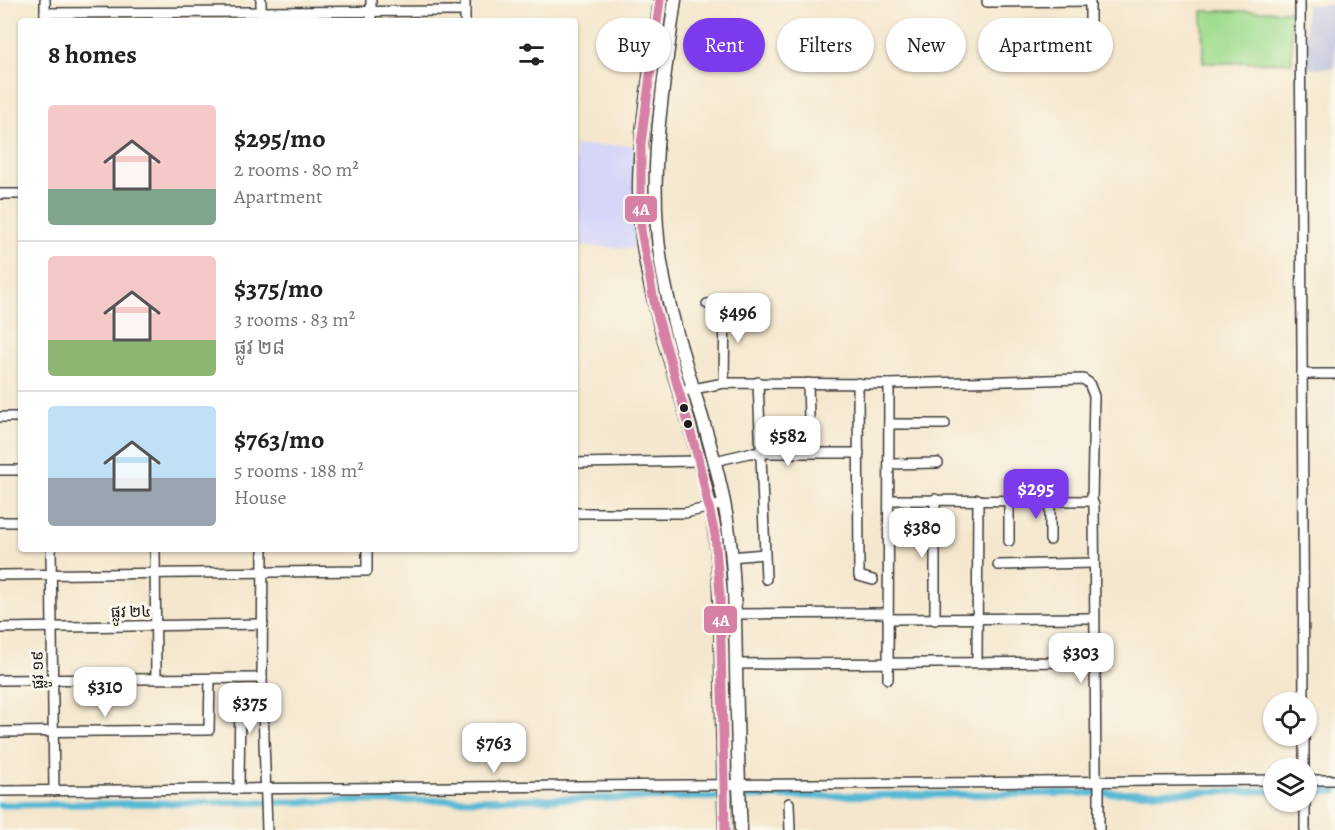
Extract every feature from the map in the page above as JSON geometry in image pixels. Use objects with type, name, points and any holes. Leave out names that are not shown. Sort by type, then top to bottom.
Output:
[{"type":"main road","points":[[660,0],[641,159],[641,228],[647,268],[678,392],[699,461],[709,507],[718,571],[725,830]]},
{"type":"main road","points":[[675,0],[656,160],[656,229],[662,266],[692,387],[715,461],[724,504],[735,614],[741,830]]},
{"type":"main road","points":[[641,159],[656,160]]},
{"type":"main road","points":[[641,228],[656,229]]},
{"type":"street","points":[[45,0],[45,17],[465,16],[465,0]]},
{"type":"street","points":[[261,0],[261,17]]},
{"type":"street","points":[[371,0],[371,16]]},
{"type":"street","points":[[987,2],[1090,0],[1090,18]]},
{"type":"street","points":[[1300,0],[1304,692]]},
{"type":"street","points":[[0,194],[18,194]]},
{"type":"street","points":[[707,304],[742,304]]},
{"type":"street","points":[[724,383],[725,304]]},
{"type":"street","points":[[1302,374],[1335,374]]},
{"type":"street","points":[[678,392],[692,387],[758,382],[889,384],[1083,379],[1089,383],[1095,396],[1092,501],[1094,505],[1099,830]]},
{"type":"street","points":[[758,382],[759,453],[766,579]]},
{"type":"street","points":[[808,383],[810,453]]},
{"type":"street","points":[[858,383],[859,576],[873,580]]},
{"type":"street","points":[[888,679],[889,384]]},
{"type":"street","points":[[0,417],[18,417]]},
{"type":"street","points":[[889,424],[945,424]]},
{"type":"street","points":[[715,461],[759,453],[859,453]]},
{"type":"street","points":[[578,463],[699,461]]},
{"type":"street","points":[[889,464],[938,463]]},
{"type":"street","points":[[0,470],[18,470]]},
{"type":"street","points":[[935,499],[935,620]]},
{"type":"street","points":[[977,662],[978,499]]},
{"type":"street","points":[[1008,541],[1010,499]]},
{"type":"street","points":[[889,500],[1092,501]]},
{"type":"street","points":[[1050,500],[1050,540]]},
{"type":"street","points":[[578,513],[685,513],[724,504]]},
{"type":"street","points":[[0,522],[18,522]]},
{"type":"street","name":"ផ្លូវ ១៩","points":[[51,552],[54,791]]},
{"type":"street","points":[[154,552],[156,679]]},
{"type":"street","points":[[263,552],[262,678],[267,830]]},
{"type":"street","points":[[0,575],[367,571],[367,552]]},
{"type":"street","points":[[731,557],[764,554]]},
{"type":"street","points":[[998,565],[1094,563]]},
{"type":"street","points":[[735,614],[888,616],[935,620],[1094,618]]},
{"type":"street","name":"ផ្លូវ ២៤","points":[[0,627],[263,624]]},
{"type":"street","points":[[736,664],[1095,662]]},
{"type":"street","points":[[0,680],[262,678]]},
{"type":"street","points":[[0,732],[209,730],[210,679]]},
{"type":"street","points":[[239,789],[240,691]]},
{"type":"street","points":[[0,791],[239,789],[739,794],[1263,780]]},
{"type":"street","points":[[1317,780],[1335,780]]},
{"type":"street","points":[[789,803],[790,830]]},
{"type":"street","points":[[1305,812],[1305,830]]},
{"type":"shaded area","points":[[1306,5],[1335,5],[1335,68],[1305,68]]},
{"type":"shaded area","points":[[636,145],[634,204],[637,249],[578,245],[578,146]]},
{"type":"green space","points":[[1202,11],[1291,11],[1292,62],[1203,63]]},
{"type":"waterway","points":[[0,805],[1263,791]]},
{"type":"waterway","points":[[1317,791],[1335,791]]},
{"type":"transit line","name":"4A","points":[[660,0],[641,144],[641,230],[655,307],[698,458],[715,535],[720,596],[725,830]]}]
